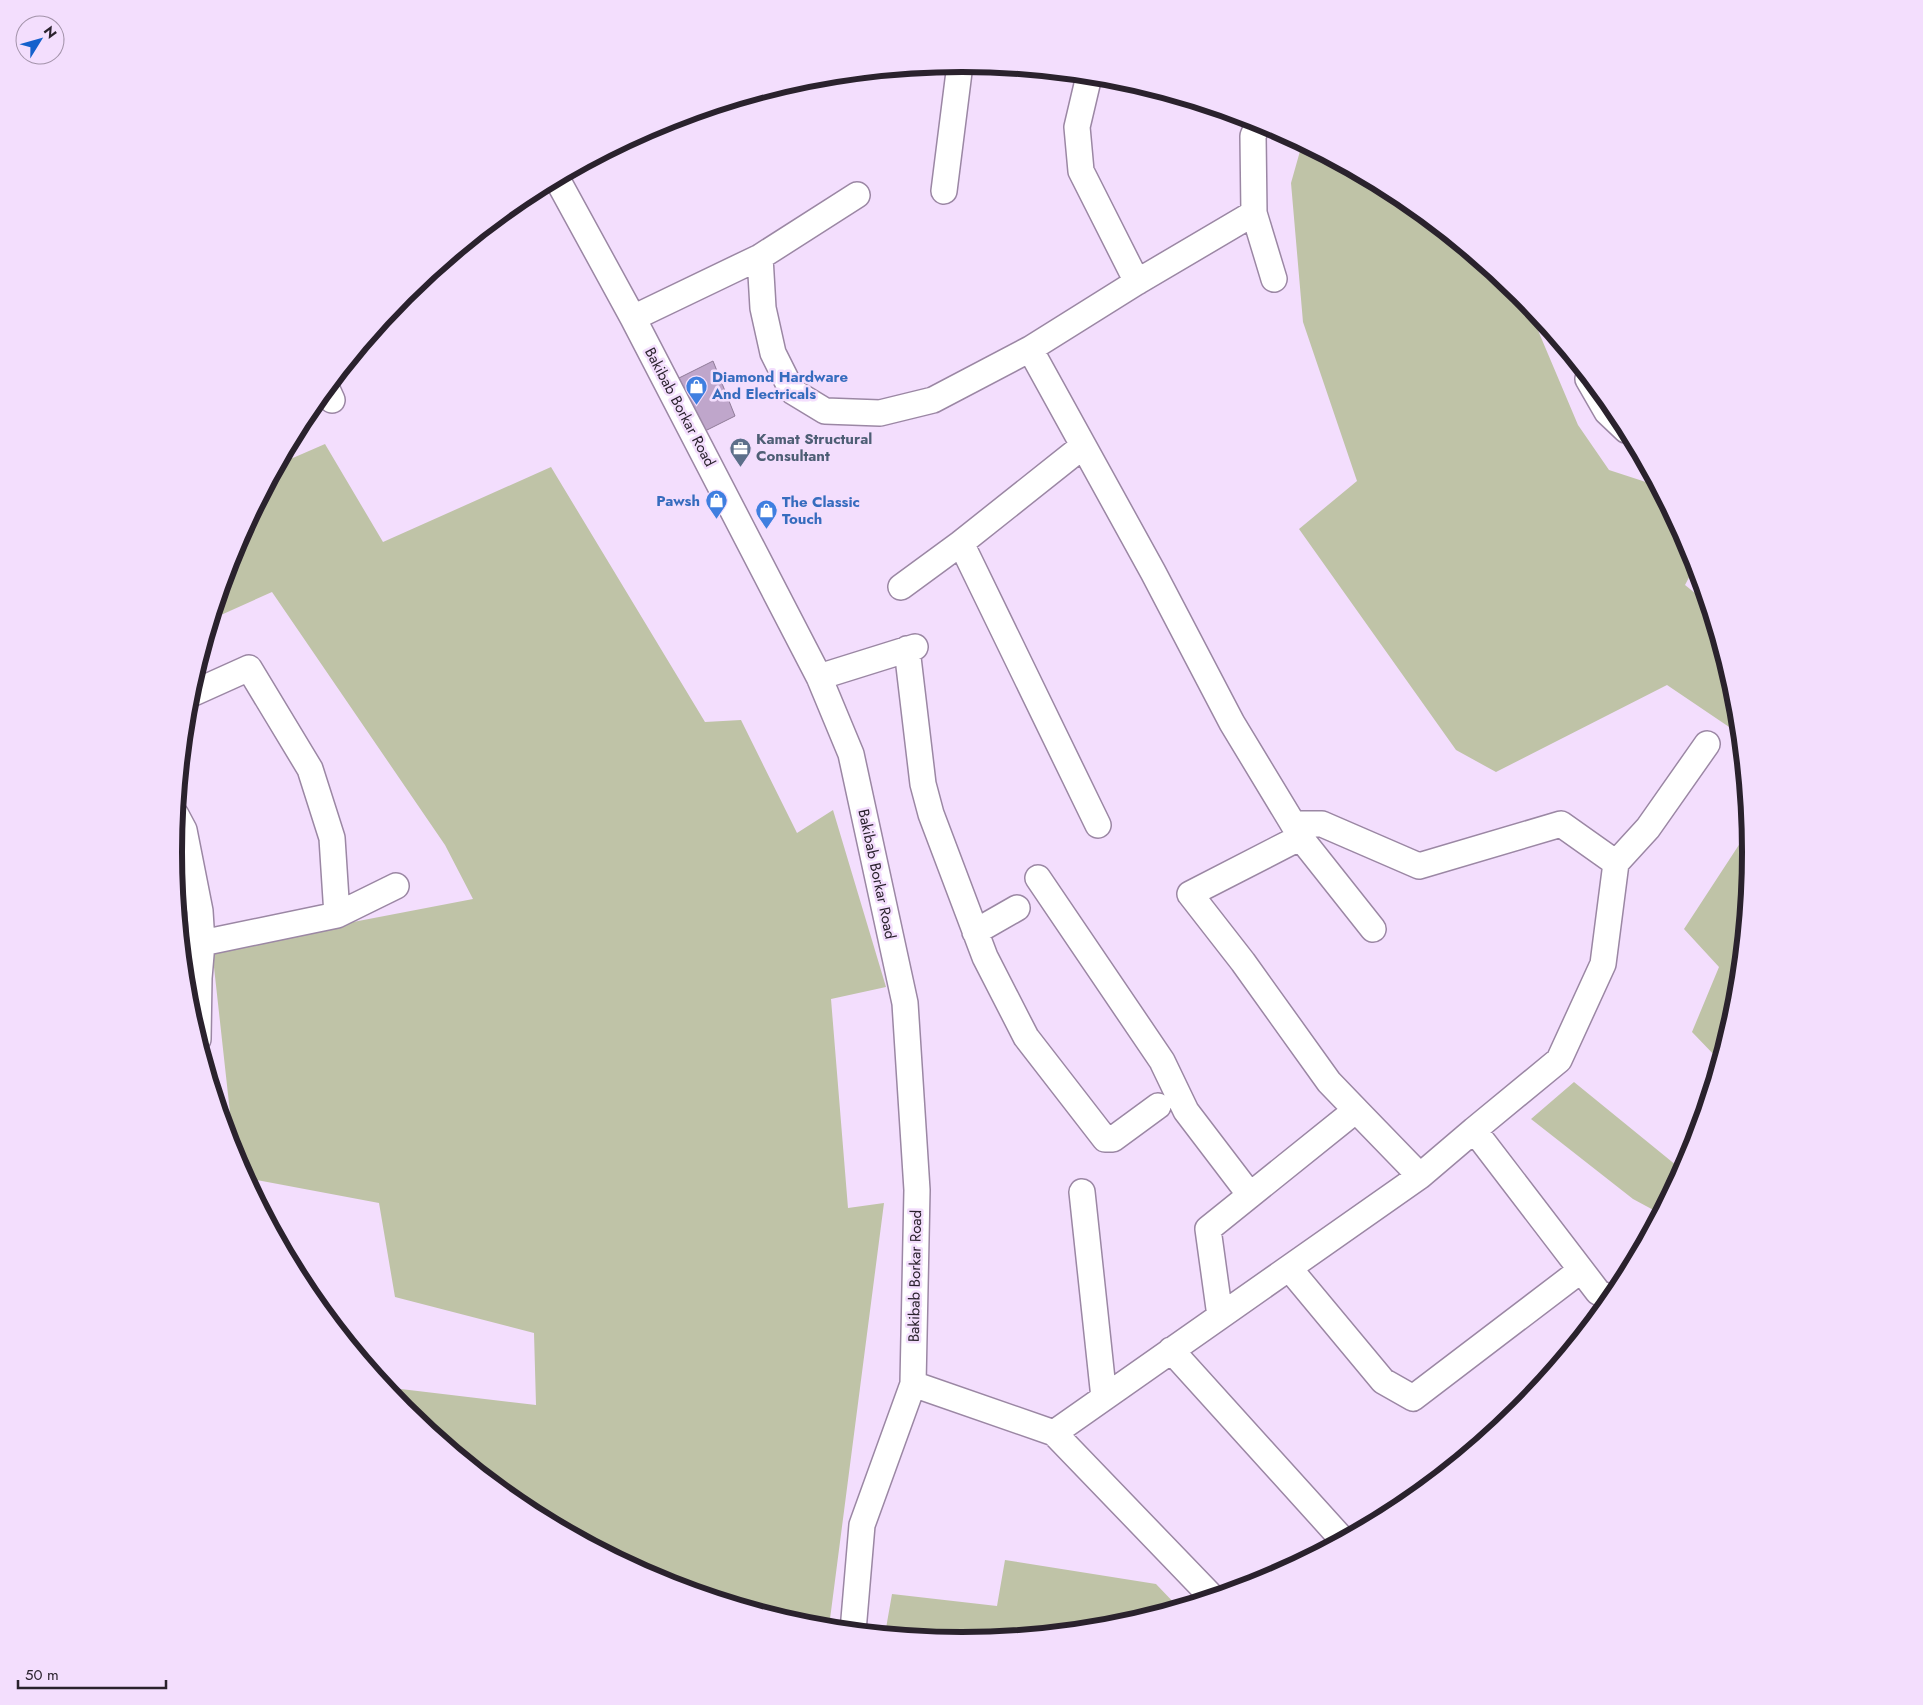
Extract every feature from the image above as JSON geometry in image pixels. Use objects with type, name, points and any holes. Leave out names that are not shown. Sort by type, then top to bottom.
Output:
[{"type":"street","points":[[944,191],[959,72]]},
{"type":"street","points":[[1088,83],[1078,127],[1081,171],[1137,282]]},
{"type":"street","points":[[1255,130],[1253,136],[1254,213],[1274,279]]},
{"type":"street","name":"Bakibab Borkar Road","points":[[560,184],[633,318],[819,677],[851,754],[905,1003],[917,1190],[913,1384],[862,1525],[854,1625]]},
{"type":"street","points":[[633,318],[760,258],[857,196]]},
{"type":"street","points":[[760,258],[763,308],[773,353],[792,391],[825,411],[880,413],[933,400],[1030,349],[1137,282],[1254,213]]},
{"type":"street","points":[[1030,349],[1153,572],[1232,723],[1297,831],[1373,929]]},
{"type":"street","points":[[901,587],[961,543],[1083,446]]},
{"type":"street","points":[[961,543],[1098,825]]},
{"type":"street","points":[[819,677],[911,648],[923,784],[931,814],[985,957],[1026,1037],[1105,1139],[1113,1139],[1158,1106]]},
{"type":"street","points":[[198,691],[249,668],[310,769],[332,838],[337,915]]},
{"type":"street","points":[[1054,1433],[1420,1176],[1559,1060],[1603,964],[1616,863],[1648,828],[1707,744]]},
{"type":"street","points":[[1420,1176],[1329,1082],[1243,962],[1190,894],[1297,831],[1322,824],[1419,866],[1561,824],[1616,863]]},
{"type":"street","points":[[182,827],[200,911],[202,943],[192,979]]},
{"type":"street","points":[[1038,878],[1162,1061],[1186,1111],[1250,1196]]},
{"type":"street","points":[[202,943],[337,915],[396,886]]},
{"type":"street","points":[[975,932],[1017,908]]},
{"type":"street","points":[[1220,1316],[1208,1228],[1356,1110]]},
{"type":"street","points":[[1474,1130],[1598,1292],[1603,1295]]},
{"type":"street","points":[[1082,1192],[1104,1398]]},
{"type":"street","points":[[1289,1268],[1383,1381],[1413,1398],[1581,1270]]},
{"type":"street","points":[[1171,1350],[1338,1535]]},
{"type":"street","points":[[913,1384],[1054,1433],[1208,1592]]},
{"type":"green space","points":[[1300,150],[1352,177],[1395,204],[1476,266],[1537,327],[1578,425],[1609,470],[1647,483],[1661,508],[1690,575],[1685,585],[1697,595],[1700,602],[1715,651],[1727,700],[1731,729],[1667,685],[1496,772],[1456,750],[1299,529],[1357,481],[1303,322],[1291,183]]},
{"type":"green space","points":[[325,444],[383,542],[551,467],[705,722],[741,720],[797,833],[833,810],[886,987],[831,999],[848,1208],[884,1203],[830,1619],[809,1618],[760,1606],[711,1591],[663,1573],[571,1528],[528,1501],[487,1471],[447,1439],[395,1388],[536,1405],[534,1333],[395,1297],[379,1203],[254,1180],[231,1125],[212,949],[473,899],[445,845],[272,592],[219,616],[241,554],[287,461]]},
{"type":"green space","points":[[1742,841],[1740,904],[1735,954],[1727,1005],[1715,1055],[1692,1032],[1719,967],[1684,929]]},
{"type":"green space","points":[[183,879],[189,917],[184,917]]},
{"type":"green space","points":[[1574,1082],[1676,1165],[1654,1210],[1633,1199],[1531,1119]]},
{"type":"green space","points":[[1005,1560],[1156,1584],[1174,1603],[1114,1618],[1013,1631],[962,1632],[886,1629],[892,1594],[997,1606]]},
{"type":"building","points":[[713,361],[735,416],[703,432],[679,378]]},
{"type":"place","name":"Diamond Hardware And Electricals","points":[[696,405]]},
{"type":"place","name":"Kamat Structural Consultant","points":[[740,467]]},
{"type":"place","name":"Pawsh","points":[[716,520]]},
{"type":"place","name":"The Classic Touch","points":[[766,530]]}]
